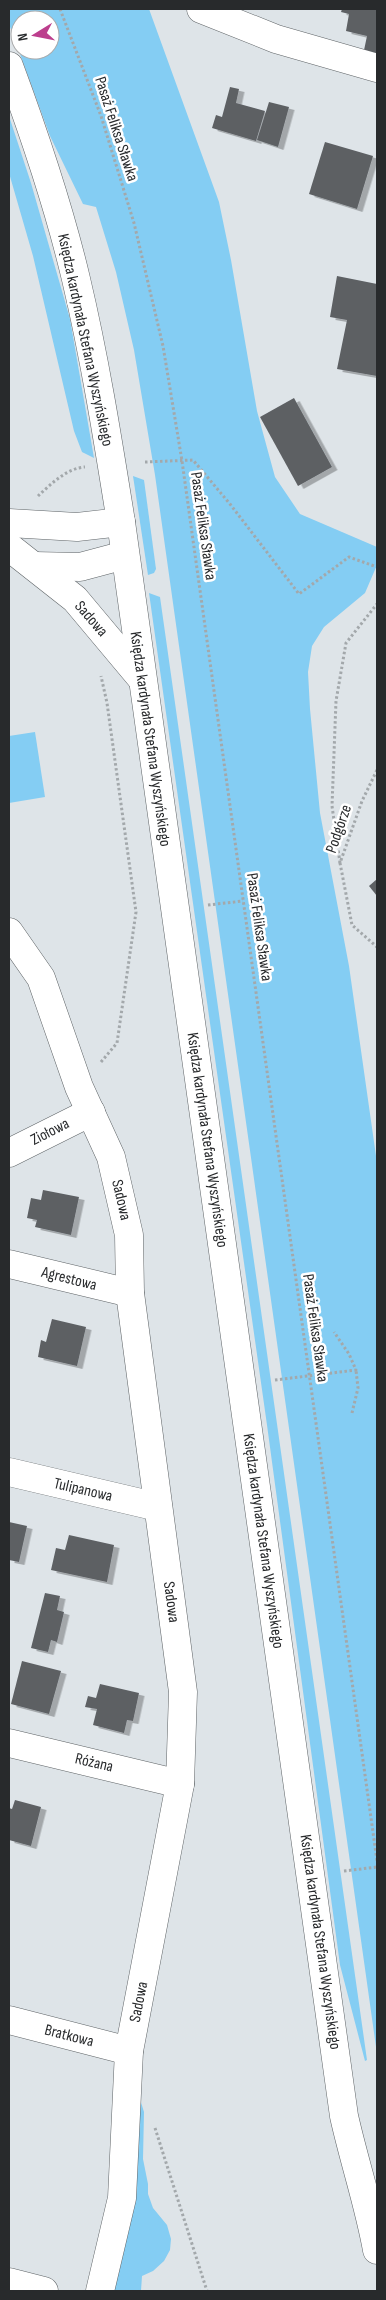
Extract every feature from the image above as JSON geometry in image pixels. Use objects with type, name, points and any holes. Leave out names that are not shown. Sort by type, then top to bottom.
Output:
[{"type":"street","points":[[201,9],[276,38],[377,68]]},
{"type":"street","name":"Księdza kardynała Stefana Wyszyńskiego","points":[[9,66],[47,176],[76,279],[98,380],[121,522],[344,2116],[358,2174],[375,2226],[377,2250]]},
{"type":"street","points":[[9,523],[78,527],[121,522]]},
{"type":"street","name":"Sadowa","points":[[9,547],[75,600],[142,679]]},
{"type":"street","points":[[34,566],[80,567],[125,555]]},
{"type":"street","name":"Sadowa","points":[[9,932],[41,978],[79,1087],[111,1157],[129,1235],[130,1294],[183,1692],[180,1784],[129,2051],[122,2198],[100,2291]]},
{"type":"street","name":"Ziołowa","points":[[9,1153],[91,1112]]},
{"type":"street","name":"Agrestowa","points":[[9,1264],[130,1294]]},
{"type":"street","name":"Tulipanowa","points":[[9,1472],[158,1507]]},
{"type":"street","name":"Różana","points":[[9,1743],[180,1784]]},
{"type":"street","name":"Bratkowa","points":[[9,2020],[129,2051]]},
{"type":"street","points":[[9,2282],[44,2291]]},
{"type":"path","name":"Pasaż Feliksa Sławka","points":[[60,9],[101,116],[134,223],[163,346],[182,462],[377,1861]]},
{"type":"path","points":[[145,462],[182,462],[193,460],[230,504],[299,594],[349,557],[377,567]]},
{"type":"path","points":[[35,499],[58,479],[79,467]]},
{"type":"path","points":[[340,863],[332,806],[336,700],[346,643],[377,604]]},
{"type":"path","points":[[108,703],[136,912],[117,1043]]},
{"type":"path","name":"Podgórze","points":[[377,770],[362,801],[340,863],[352,925],[377,947]]},
{"type":"path","points":[[208,905],[243,900]]},
{"type":"path","points":[[334,1332],[350,1354],[356,1370],[358,1388],[352,1413]]},
{"type":"path","points":[[275,1380],[356,1370]]},
{"type":"path","points":[[344,1871],[377,1867]]},
{"type":"path","points":[[152,2121],[207,2291]]},
{"type":"shaded area","points":[[9,9],[149,9],[219,202],[257,411],[275,477],[300,514],[377,547],[377,565],[365,593],[324,627],[312,646],[308,672],[320,813],[349,966],[377,1163],[377,2054],[155,475],[134,350],[116,272],[96,207],[83,204],[50,136],[22,60],[60,60],[60,10],[10,10],[10,27]]},
{"type":"shaded area","points":[[9,116],[31,183],[70,319],[94,458],[82,452],[74,431],[33,256],[9,173]]},
{"type":"shaded area","points":[[133,476],[144,480],[156,569],[154,573],[148,575]]},
{"type":"shaded area","points":[[149,593],[160,597],[367,2060],[365,2061],[340,1965],[267,1425]]},
{"type":"shaded area","points":[[35,732],[45,797],[9,803],[9,736]]},
{"type":"shaded area","points":[[136,2086],[144,2112],[143,2159],[148,2194],[153,2208],[167,2225],[171,2239],[170,2250],[164,2261],[153,2271],[142,2276],[141,2291],[111,2291]]},
{"type":"building","points":[[342,9],[377,9],[377,58],[363,55],[367,36],[346,31],[349,14],[341,12]]},
{"type":"building","points":[[230,87],[239,89],[236,103],[265,111],[256,141],[212,128],[216,115],[222,117]]},
{"type":"building","points":[[269,102],[289,107],[278,147],[257,140]]},
{"type":"building","points":[[325,142],[373,156],[357,209],[309,194]]},
{"type":"building","points":[[337,276],[377,284],[377,376],[337,369],[347,320],[330,317]]},
{"type":"building","points":[[294,398],[332,467],[298,486],[260,417]]},
{"type":"building","points":[[377,879],[377,896],[369,886]]},
{"type":"building","points":[[43,1190],[79,1197],[71,1235],[35,1227],[37,1220],[27,1218],[31,1198],[41,1200]]},
{"type":"building","points":[[52,1319],[86,1327],[77,1366],[38,1357],[41,1340],[46,1342]]},
{"type":"building","points":[[9,1522],[27,1526],[19,1562],[9,1560]]},
{"type":"building","points":[[69,1535],[114,1545],[107,1582],[51,1570],[56,1548],[65,1550]]},
{"type":"building","points":[[45,1593],[60,1596],[57,1610],[64,1612],[57,1642],[51,1640],[48,1652],[31,1648]]},
{"type":"building","points":[[22,1661],[61,1671],[49,1714],[11,1704]]},
{"type":"building","points":[[100,1684],[139,1693],[133,1721],[127,1720],[124,1733],[93,1725],[97,1709],[85,1707],[88,1696],[96,1698]]},
{"type":"building","points":[[15,1800],[41,1807],[31,1846],[9,1840],[9,1808],[12,1809]]}]
